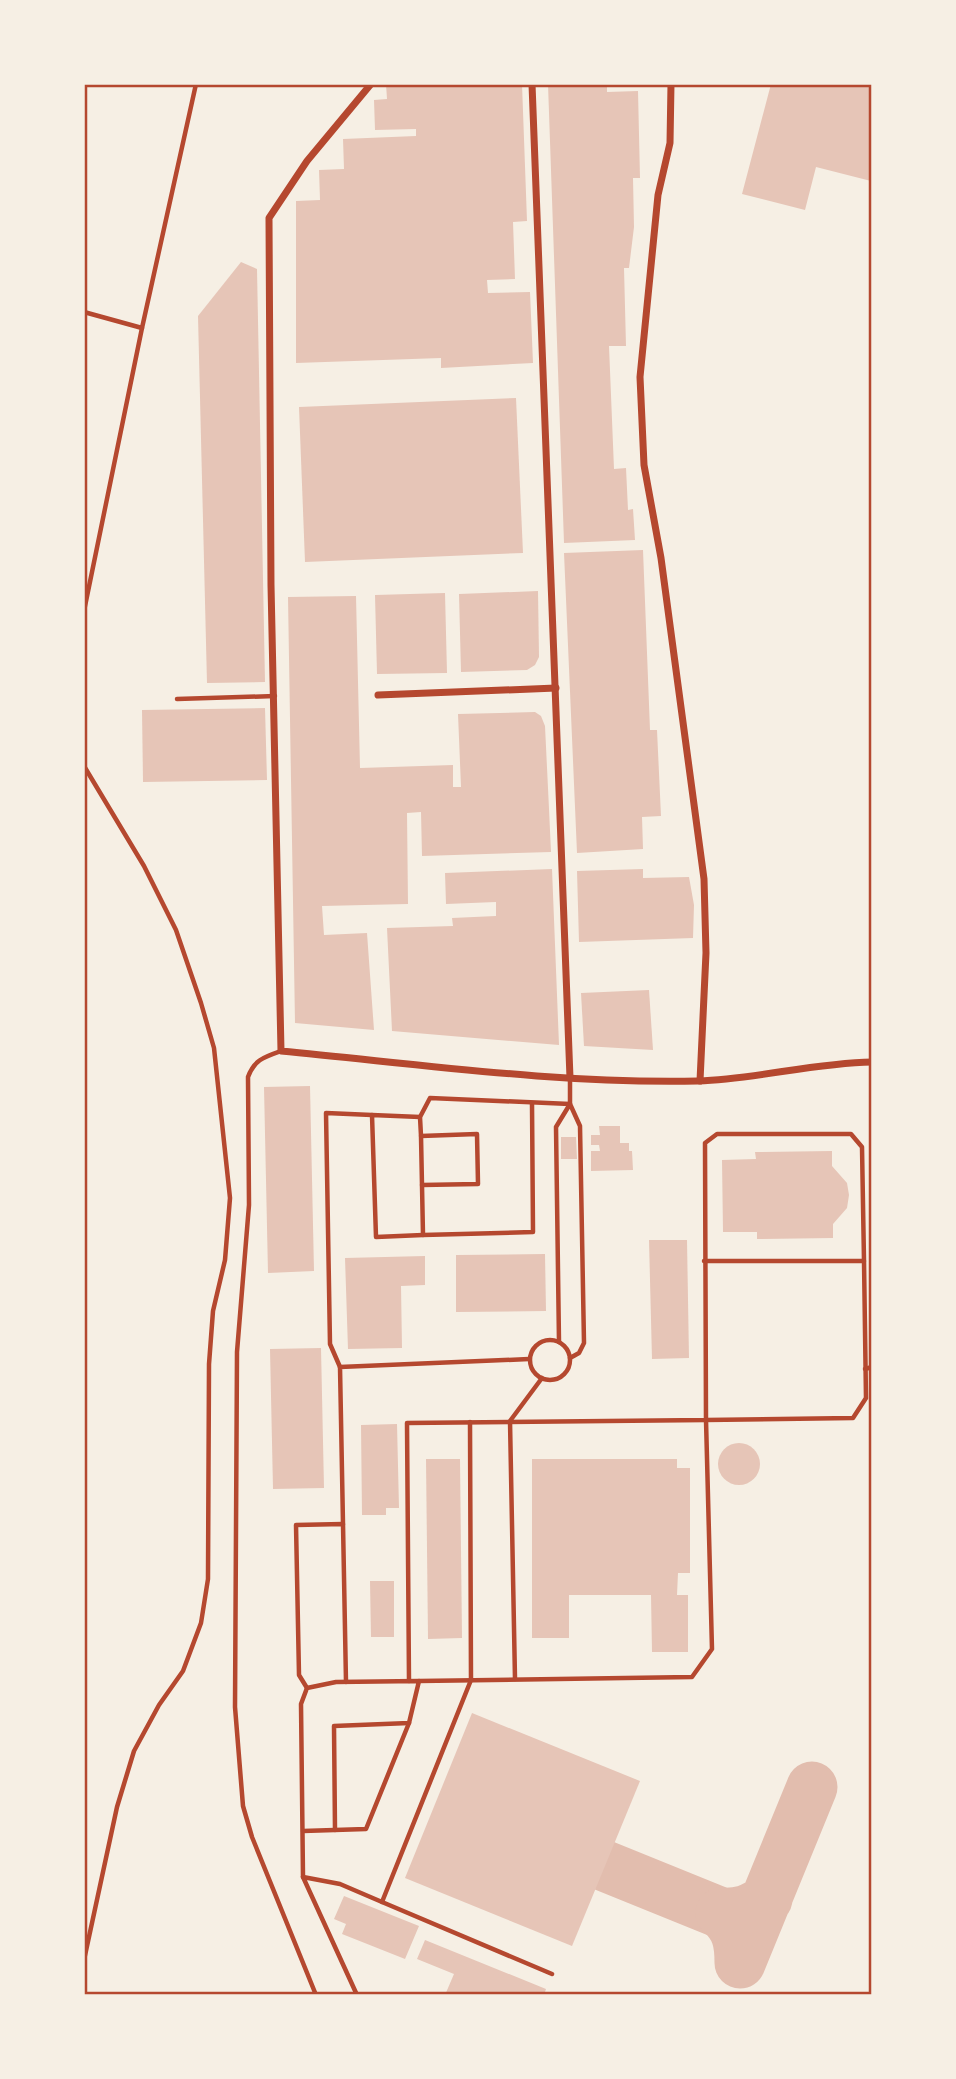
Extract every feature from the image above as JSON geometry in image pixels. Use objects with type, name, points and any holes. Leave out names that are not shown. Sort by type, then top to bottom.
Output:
[{"type":"street","points":[[372,84],[307,161],[269,218],[271,585],[276,696],[281,1051],[570,1078],[700,1081],[815,1066],[872,1062]]},
{"type":"street","points":[[532,84],[570,1078]]},
{"type":"street","points":[[671,84],[670,143],[657,208],[639,377],[644,465],[661,558],[704,879],[706,953],[700,1081]]},
{"type":"street","points":[[378,695],[556,688]]},
{"type":"lane","points":[[84,611],[196,84]]},
{"type":"lane","points":[[84,312],[142,328]]},
{"type":"lane","points":[[177,699],[276,696]]},
{"type":"lane","points":[[84,766],[155,887],[176,930],[197,991],[215,1048],[230,1198],[225,1261],[214,1311],[209,1364],[208,1580],[201,1623],[183,1671],[159,1705],[134,1751],[117,1807],[84,1960]]},
{"type":"lane","points":[[281,1051],[260,1058],[248,1077],[248,1205],[237,1352],[235,1707],[243,1806],[252,1837],[316,1995]]},
{"type":"lane","points":[[570,1078],[570,1104],[580,1126],[583,1343],[579,1353],[570,1358]]},
{"type":"lane","points":[[424,1235],[420,1117],[429,1098],[570,1104]]},
{"type":"lane","points":[[372,1115],[376,1237],[533,1232],[532,1102]]},
{"type":"lane","points":[[559,1342],[552,1340],[537,1344],[529,1359],[534,1372],[542,1378],[559,1378],[569,1365],[570,1358],[559,1342],[556,1127],[570,1104]]},
{"type":"lane","points":[[346,1682],[340,1367],[330,1344],[326,1113],[420,1117]]},
{"type":"lane","points":[[357,1995],[303,1877],[301,1704],[307,1688],[317,1683],[346,1682],[692,1677],[712,1648],[706,1420],[705,1143],[717,1133],[851,1135],[862,1147],[866,1398],[853,1418],[706,1420],[510,1421],[407,1423],[409,1681]]},
{"type":"lane","points":[[421,1136],[477,1134],[478,1184],[422,1185]]},
{"type":"lane","points":[[704,1261],[864,1261]]},
{"type":"lane","points":[[340,1367],[529,1359]]},
{"type":"lane","points":[[865,1369],[872,1367]]},
{"type":"lane","points":[[515,1679],[510,1421],[542,1378]]},
{"type":"lane","points":[[382,1902],[471,1680],[470,1422]]},
{"type":"lane","points":[[307,1688],[299,1675],[296,1525],[343,1524]]},
{"type":"lane","points":[[303,1831],[366,1829],[409,1723],[419,1681]]},
{"type":"lane","points":[[335,1830],[334,1726],[409,1723]]},
{"type":"lane","points":[[303,1877],[340,1884],[552,1974]]},
{"type":"building","points":[[386,84],[522,84],[527,221],[513,222],[515,279],[487,280],[488,293],[530,292],[533,363],[441,368],[441,358],[296,363],[296,201],[320,200],[319,170],[344,169],[343,139],[416,136],[416,129],[375,130],[374,100],[387,99]]},
{"type":"building","points":[[548,84],[607,84],[607,92],[638,91],[640,178],[633,178],[634,227],[629,268],[624,268],[626,346],[609,346],[614,469],[626,468],[628,510],[633,509],[635,540],[564,543]]},
{"type":"building","points":[[771,84],[872,84],[871,181],[816,167],[805,210],[742,194]]},
{"type":"building","points":[[241,262],[257,269],[265,682],[207,683],[198,316]]},
{"type":"building","points":[[516,398],[523,553],[305,562],[299,407]]},
{"type":"building","points":[[643,550],[650,730],[657,730],[661,816],[642,817],[643,849],[577,853],[564,553]]},
{"type":"building","points":[[538,591],[539,657],[535,665],[527,670],[461,672],[459,594]]},
{"type":"building","points":[[445,593],[447,673],[377,674],[375,595]]},
{"type":"building","points":[[356,596],[360,768],[453,765],[453,787],[461,787],[458,714],[535,712],[541,716],[545,726],[551,852],[422,856],[421,812],[407,813],[408,904],[322,906],[324,935],[367,933],[374,1030],[295,1023],[288,597]]},
{"type":"building","points":[[265,708],[267,780],[143,782],[142,710]]},
{"type":"building","points":[[552,869],[559,1045],[392,1031],[387,928],[453,926],[452,918],[496,916],[496,902],[446,904],[445,873]]},
{"type":"building","points":[[643,869],[643,878],[689,877],[694,905],[693,938],[579,942],[577,871]]},
{"type":"building","points":[[649,990],[653,1050],[584,1046],[581,993]]},
{"type":"building","points":[[310,1086],[314,1271],[268,1273],[264,1087]]},
{"type":"building","points":[[599,1126],[620,1126],[620,1143],[629,1143],[633,1170],[591,1171],[591,1151],[600,1151],[599,1145],[591,1145],[591,1135],[600,1135]]},
{"type":"building","points":[[561,1137],[576,1137],[577,1159],[561,1159]]},
{"type":"building","points":[[832,1151],[832,1166],[847,1183],[849,1195],[847,1208],[833,1224],[833,1238],[757,1239],[757,1232],[723,1232],[722,1160],[756,1159],[755,1152]]},
{"type":"building","points":[[649,1240],[687,1240],[689,1358],[652,1359]]},
{"type":"building","points":[[545,1254],[546,1311],[456,1312],[456,1255]]},
{"type":"building","points":[[425,1256],[425,1285],[401,1286],[402,1348],[348,1349],[345,1258]]},
{"type":"building","points":[[321,1348],[324,1488],[273,1489],[270,1349]]},
{"type":"building","points":[[397,1424],[399,1508],[386,1508],[386,1515],[362,1515],[361,1425]]},
{"type":"building","points":[[739,1443],[754,1449],[760,1464],[754,1479],[739,1485],[724,1479],[718,1464],[724,1449]]},
{"type":"building","points":[[426,1459],[460,1459],[462,1638],[428,1639]]},
{"type":"building","points":[[532,1459],[677,1459],[677,1468],[690,1468],[690,1573],[678,1573],[677,1595],[688,1595],[688,1652],[652,1652],[651,1595],[569,1595],[569,1638],[532,1638]]},
{"type":"building","points":[[370,1581],[394,1581],[394,1637],[371,1637]]},
{"type":"building","points":[[472,1713],[640,1781],[572,1946],[405,1878]]},
{"type":"building","points":[[344,1896],[419,1926],[405,1959],[342,1934],[346,1924],[334,1919]]},
{"type":"building","points":[[425,1940],[546,1989],[544,1995],[445,1995],[454,1974],[417,1959]]},
{"type":"taxiway","points":[[767,1899],[761,1903],[756,1906],[745,1910],[721,1913],[736,1935],[740,1963],[812,1787]]},
{"type":"taxiway","points":[[605,1866],[721,1913]]}]
